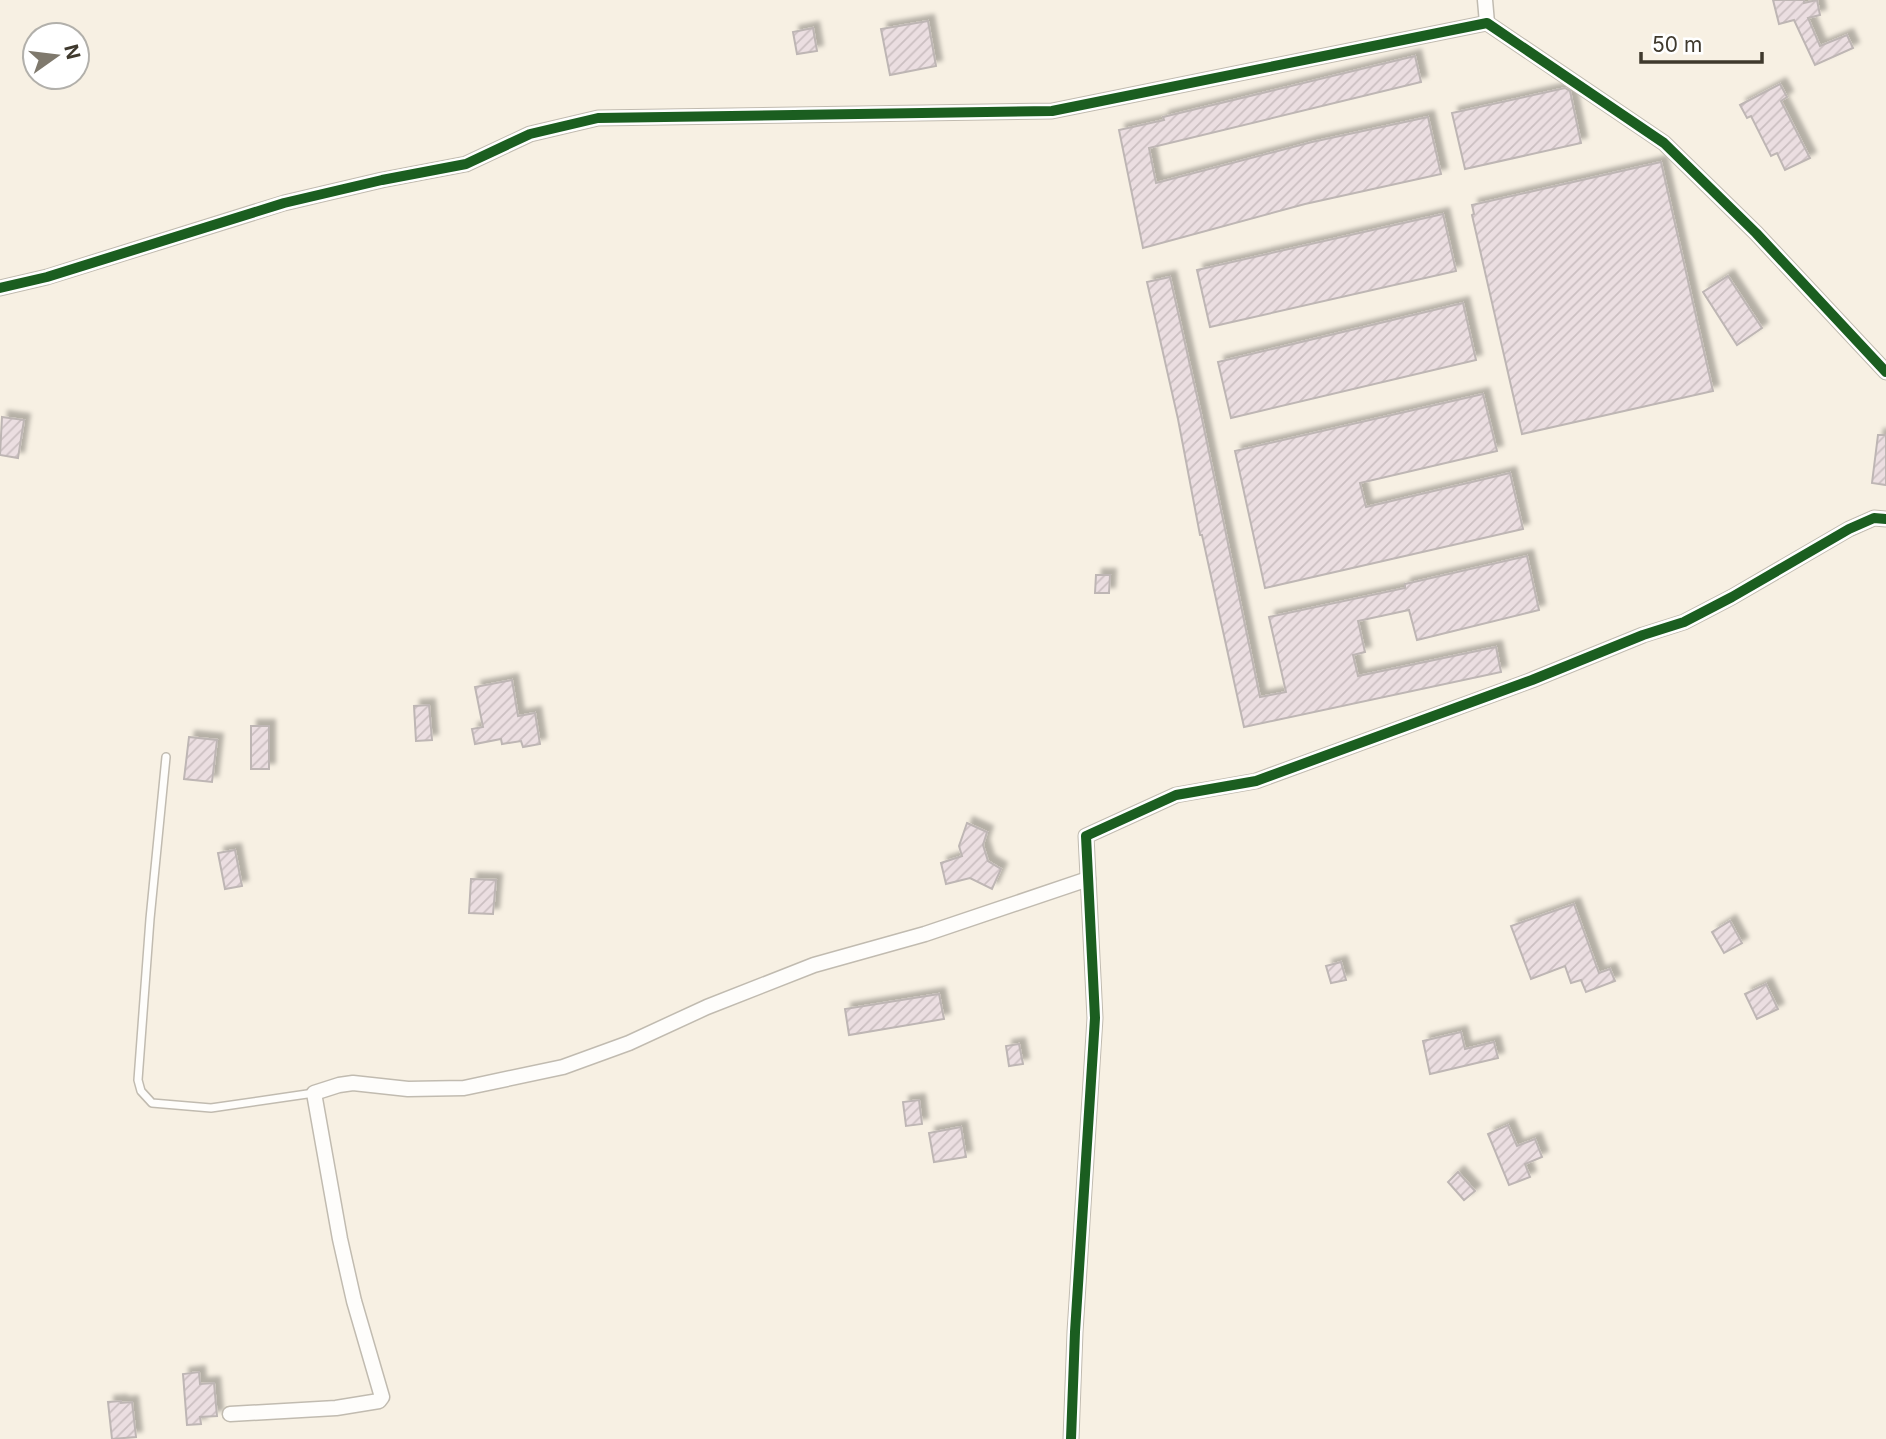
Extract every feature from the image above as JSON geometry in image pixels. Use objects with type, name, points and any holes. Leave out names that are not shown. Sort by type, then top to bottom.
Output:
[{"type":"street","points":[[1485,0],[1487,23]]},
{"type":"street","points":[[0,288],[47,277],[284,204],[382,180],[466,164],[530,134],[598,118],[1052,111],[1487,23],[1664,143],[1756,233],[1886,372]]},
{"type":"street","points":[[1071,1439],[1074,1332],[1095,1018],[1086,836],[1176,795],[1256,781],[1684,622],[1754,585],[1849,529],[1874,518],[1886,519]]},
{"type":"street","points":[[230,1414],[336,1408],[379,1401],[382,1397],[354,1301],[340,1239],[314,1093],[353,1083],[408,1088],[464,1088],[562,1067],[629,1043],[707,1007],[814,965],[925,934],[1088,879]]},
{"type":"lane","points":[[166,757],[149,932],[138,1080],[141,1091],[152,1103],[211,1108],[314,1093]]},
{"type":"building","points":[[1773,0],[1804,0],[1804,3],[1817,0],[1820,15],[1808,18],[1820,46],[1847,35],[1853,48],[1815,65],[1794,20],[1779,24]]},
{"type":"building","points":[[928,21],[936,66],[890,75],[881,29]]},
{"type":"building","points":[[813,28],[817,51],[797,54],[793,32]]},
{"type":"building","points":[[1415,56],[1421,82],[1149,148],[1156,183],[1312,142],[1428,117],[1441,174],[1305,204],[1143,248],[1119,130]]},
{"type":"building","points":[[1780,84],[1787,97],[1781,101],[1810,158],[1785,170],[1777,153],[1771,156],[1751,116],[1747,118],[1740,105]]},
{"type":"building","points":[[1565,88],[1570,91],[1581,143],[1465,169],[1452,113]]},
{"type":"building","points":[[1661,162],[1713,391],[1522,434],[1472,215],[1472,205]]},
{"type":"building","points":[[1443,214],[1456,271],[1210,327],[1197,270]]},
{"type":"building","points":[[1728,276],[1762,328],[1737,345],[1703,292]]},
{"type":"building","points":[[1170,277],[1260,697],[1286,692],[1269,617],[1405,588],[1405,584],[1527,556],[1539,610],[1417,640],[1409,610],[1358,621],[1365,652],[1353,655],[1358,676],[1496,647],[1501,672],[1244,727],[1147,282]]},
{"type":"building","points":[[1463,303],[1476,360],[1231,418],[1218,362]]},
{"type":"building","points":[[1483,394],[1497,451],[1360,483],[1366,507],[1510,473],[1523,529],[1265,588],[1235,451]]},
{"type":"building","points":[[2,417],[24,420],[18,458],[0,455]]},
{"type":"building","points":[[1878,435],[1886,435],[1886,485],[1872,483]]},
{"type":"building","points":[[1096,575],[1110,575],[1109,593],[1095,593]]},
{"type":"building","points":[[512,680],[518,716],[535,713],[540,744],[523,747],[521,741],[502,744],[501,739],[475,744],[472,729],[483,727],[475,687]]},
{"type":"building","points":[[429,705],[432,740],[416,741],[414,706]]},
{"type":"building","points":[[251,726],[269,726],[269,769],[251,769]]},
{"type":"building","points":[[189,737],[217,740],[212,782],[184,779]]},
{"type":"building","points":[[967,823],[987,832],[983,845],[988,861],[1001,869],[992,889],[970,878],[946,884],[941,863],[962,856],[959,846]]},
{"type":"building","points":[[235,850],[242,886],[225,889],[218,853]]},
{"type":"building","points":[[471,879],[496,880],[493,914],[469,913]]},
{"type":"building","points":[[1574,904],[1599,973],[1610,969],[1615,981],[1586,992],[1581,980],[1571,983],[1565,966],[1531,979],[1511,926]]},
{"type":"building","points":[[1730,921],[1742,943],[1724,953],[1712,932]]},
{"type":"building","points":[[1341,962],[1346,980],[1331,983],[1326,966]]},
{"type":"building","points":[[1766,984],[1778,1009],[1757,1019],[1745,994]]},
{"type":"building","points":[[939,994],[944,1019],[849,1035],[845,1009]]},
{"type":"building","points":[[1461,1032],[1465,1049],[1494,1042],[1498,1058],[1430,1074],[1423,1041]]},
{"type":"building","points":[[1019,1044],[1023,1064],[1009,1066],[1006,1046]]},
{"type":"building","points":[[919,1100],[922,1124],[906,1126],[903,1102]]},
{"type":"building","points":[[1508,1125],[1517,1146],[1535,1139],[1542,1157],[1525,1164],[1530,1177],[1509,1185],[1488,1134]]},
{"type":"building","points":[[961,1127],[966,1157],[934,1162],[929,1133]]},
{"type":"building","points":[[1458,1172],[1475,1191],[1464,1200],[1448,1182]]},
{"type":"building","points":[[199,1372],[200,1384],[214,1383],[217,1416],[200,1417],[201,1424],[187,1425],[183,1374]]},
{"type":"building","points":[[108,1402],[132,1402],[136,1437],[112,1439]]},
{"type":"cycle path","points":[[0,288],[47,277],[284,203],[466,164],[530,134],[598,118],[1052,111],[1487,23],[1664,143],[1756,233],[1886,372]]},
{"type":"cycle path","points":[[1071,1439],[1095,1018],[1086,836],[1176,795],[1256,781],[1684,622],[1849,529],[1874,518],[1886,519]]}]
